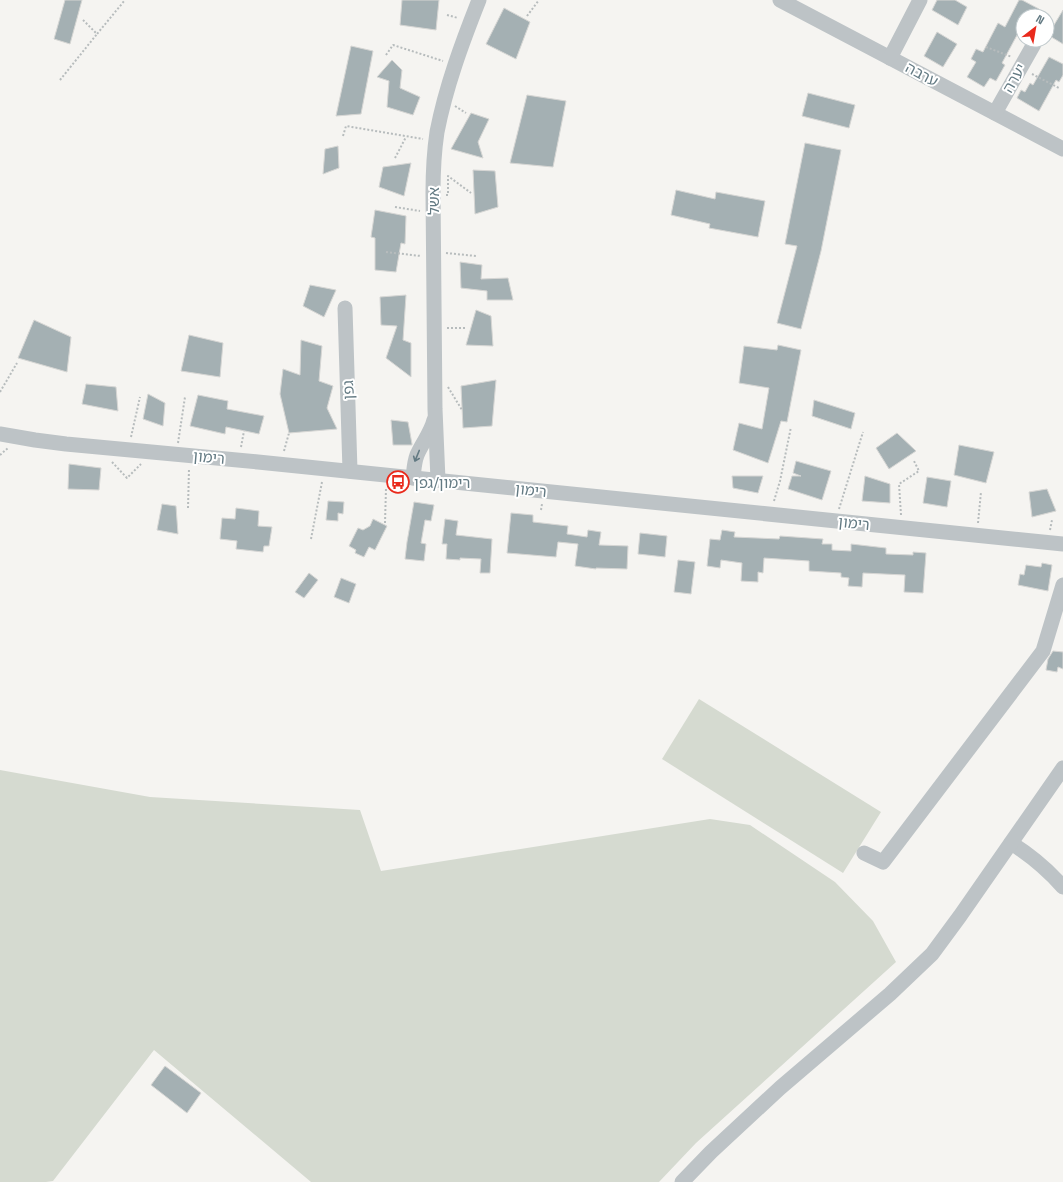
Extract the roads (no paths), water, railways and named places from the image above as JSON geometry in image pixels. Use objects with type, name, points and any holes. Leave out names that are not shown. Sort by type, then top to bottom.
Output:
[{"type":"street","name":"אשל","points":[[438,480],[435,409],[433,255],[434,157],[443,104],[464,39],[479,0]]},
{"type":"street","name":"ערבה","points":[[780,0],[1063,149]]},
{"type":"street","points":[[890,58],[920,0]]},
{"type":"street","name":"יערה","points":[[994,113],[1032,48]]},
{"type":"street","name":"גפן","points":[[345,308],[350,471]]},
{"type":"street","name":"אשל","points":[[413,478],[414,465],[417,455],[434,422],[435,409]]},
{"type":"street","name":"רימון","points":[[0,434],[35,440],[129,450],[350,471],[1063,544]]},
{"type":"street","points":[[864,853],[883,862],[1043,651],[1063,585]]},
{"type":"street","points":[[682,1182],[711,1152],[780,1088],[890,994],[932,954],[1063,768]]},
{"type":"street","points":[[1011,843],[1025,852],[1055,878],[1063,887]]},
{"type":"place","name":"רימון/גפן","points":[[398,482]]}]
